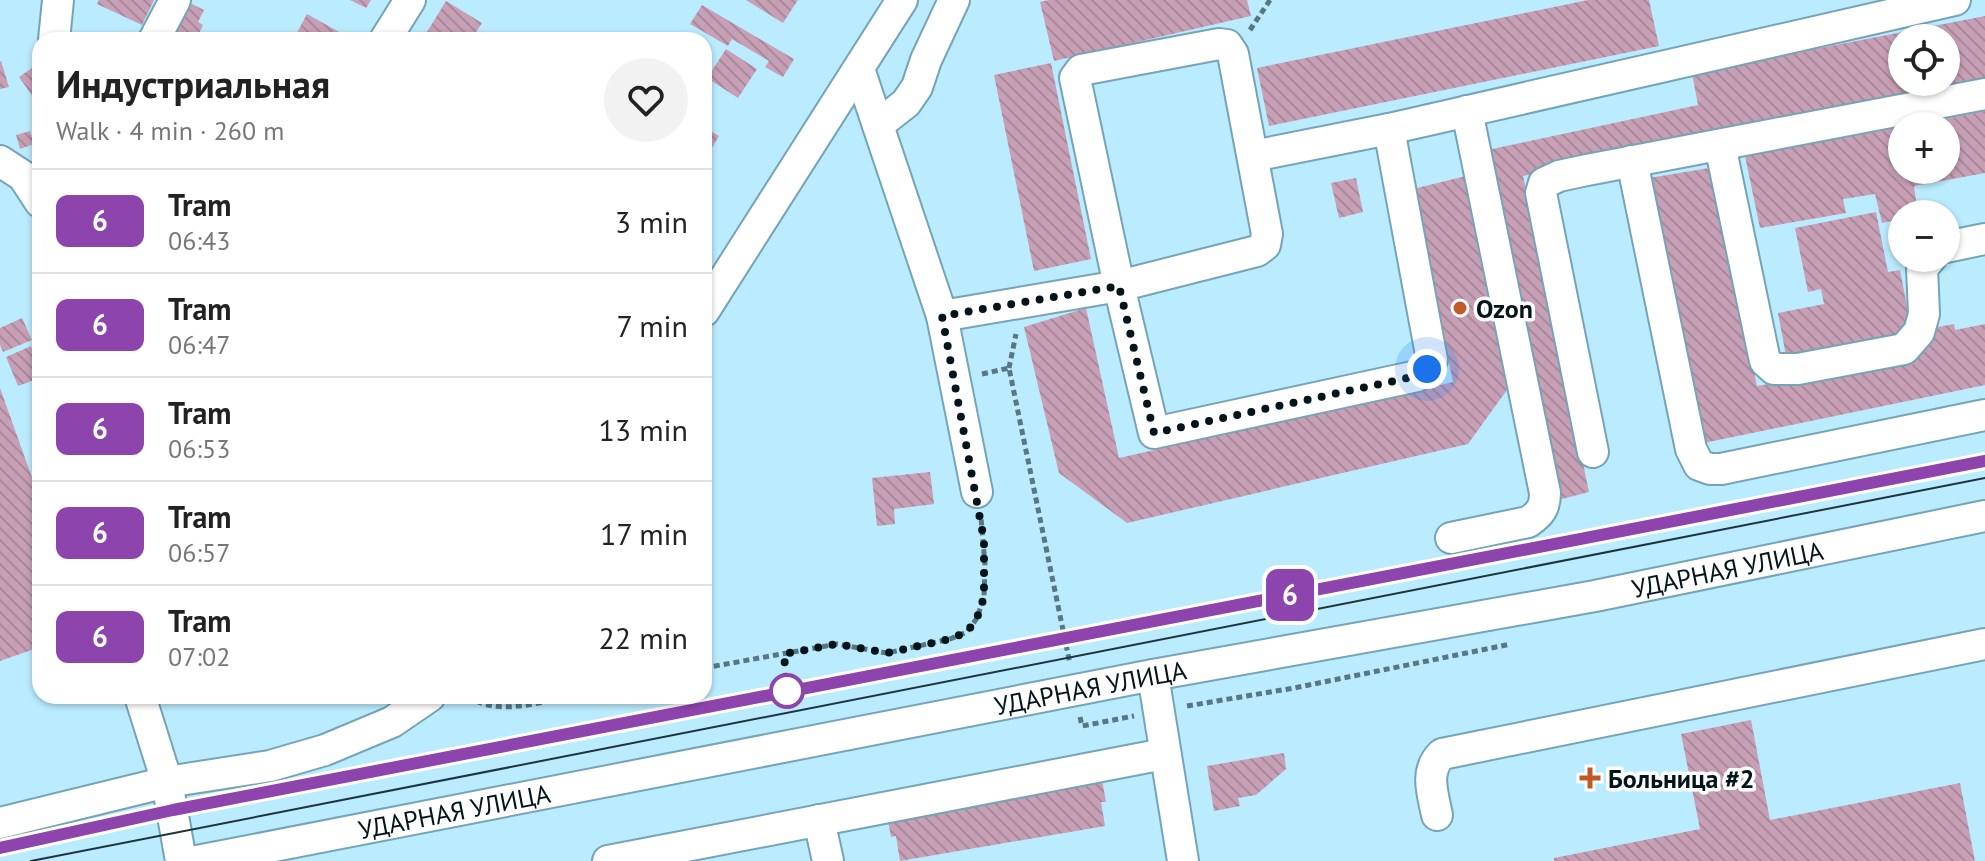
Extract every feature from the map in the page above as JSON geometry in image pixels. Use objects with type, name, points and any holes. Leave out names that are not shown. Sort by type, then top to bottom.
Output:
[{"type":"street","points":[[55,32],[58,0]]},
{"type":"street","points":[[158,32],[175,0]]},
{"type":"street","points":[[390,32],[410,0]]},
{"type":"street","points":[[712,299],[902,0]]},
{"type":"street","points":[[878,125],[906,103],[917,87],[954,0]]},
{"type":"street","points":[[1253,156],[1389,129],[1955,0]]},
{"type":"street","points":[[942,316],[1119,286],[1257,251],[1265,245],[1267,234],[1253,156],[1233,54],[1227,45],[1081,70],[1075,78],[1119,286],[1154,433],[1417,376],[1427,369],[1432,360],[1389,129]]},
{"type":"street","points":[[859,69],[942,316],[977,492]]},
{"type":"street","points":[[1593,452],[1541,193],[1544,183],[1559,176],[1632,161],[1985,94]]},
{"type":"street","points":[[1451,538],[1528,522],[1538,516],[1545,506],[1467,111]]},
{"type":"street","points":[[1720,145],[1765,361],[1774,369],[1798,369],[1904,349],[1919,332],[1924,314],[1922,272]]},
{"type":"street","points":[[0,161],[23,176],[32,190]]},
{"type":"street","points":[[1632,161],[1691,449],[1699,465],[1721,469],[1985,415]]},
{"type":"street","points":[[1960,244],[1985,239]]},
{"type":"street","name":"УДАРНАЯ УЛИЦА","points":[[197,861],[1153,675],[1595,596],[1985,516]]},
{"type":"street","points":[[1437,815],[1430,775],[1434,762],[1442,754],[1985,644]]},
{"type":"street","points":[[1153,675],[1183,861]]},
{"type":"street","points":[[143,704],[167,782],[181,861]]},
{"type":"street","points":[[0,823],[167,782],[270,766],[325,750],[392,722],[418,704]]},
{"type":"street","points":[[608,861],[1164,754]]},
{"type":"street","points":[[819,820],[828,861]]},
{"type":"path","points":[[712,667],[837,644],[887,653],[950,639],[967,632],[977,618],[984,597],[984,540],[977,492]]},
{"type":"path","points":[[479,704],[526,704]]},
{"type":"building","points":[[99,0],[154,0],[142,25],[97,4]]},
{"type":"building","points":[[184,0],[204,10],[198,22],[203,25],[200,32],[170,32]]},
{"type":"building","points":[[350,0],[371,0],[366,8]]},
{"type":"building","points":[[746,0],[798,0],[783,23]]},
{"type":"building","points":[[1247,0],[1251,16],[1054,61],[1040,2]]},
{"type":"building","points":[[1588,0],[1649,0],[1659,46],[1269,126],[1257,68]]},
{"type":"building","points":[[446,1],[482,23],[476,32],[427,32]]},
{"type":"building","points":[[702,5],[794,59],[783,77],[765,67],[769,61],[732,39],[728,46],[712,37],[712,32],[704,32],[690,24]]},
{"type":"building","points":[[307,14],[339,32],[297,32]]},
{"type":"building","points":[[1985,16],[1985,85],[1960,90],[1960,24],[1944,24]]},
{"type":"building","points":[[1888,35],[1888,96],[1929,96],[1523,176],[1589,492],[1558,500],[1483,151],[1698,105],[1692,73]]},
{"type":"building","points":[[726,49],[757,69],[738,98],[712,81],[712,70]]},
{"type":"building","points":[[0,62],[9,87],[0,89]]},
{"type":"building","points":[[1051,63],[1091,259],[1034,271],[994,75]]},
{"type":"building","points":[[32,68],[32,95],[19,77]]},
{"type":"building","points":[[1985,111],[1985,173],[1960,178],[1960,116]]},
{"type":"building","points":[[1888,130],[1888,184],[1925,184],[1914,186],[1916,200],[1888,200],[1888,222],[1882,223],[1875,194],[1843,199],[1846,213],[1760,228],[1745,156]]},
{"type":"building","points":[[30,131],[32,145],[20,149],[16,135]]},
{"type":"building","points":[[712,132],[719,136],[712,148]]},
{"type":"building","points":[[1709,168],[1757,386],[1916,359],[1927,329],[1954,324],[1955,330],[1985,324],[1985,385],[1704,443],[1643,179]]},
{"type":"building","points":[[1474,174],[1517,376],[1468,444],[1127,523],[1059,473],[1024,327],[1086,308],[1119,458],[1453,382],[1413,189]]},
{"type":"building","points":[[1356,178],[1363,212],[1339,218],[1331,183]]},
{"type":"building","points":[[1876,212],[1888,272],[1900,272],[1912,332],[1786,356],[1778,313],[1824,304],[1821,289],[1808,292],[1795,228]]},
{"type":"building","points":[[22,318],[32,340],[3,352],[0,328]]},
{"type":"building","points":[[31,346],[32,381],[18,386],[6,357]]},
{"type":"building","points":[[0,388],[32,478],[32,650],[0,661]]},
{"type":"building","points":[[930,472],[934,504],[894,509],[895,524],[877,526],[872,478]]},
{"type":"building","points":[[1751,720],[1770,820],[1960,783],[1975,861],[1554,861],[1554,858],[1700,829],[1681,734]]},
{"type":"building","points":[[1284,753],[1286,769],[1256,795],[1238,798],[1240,806],[1214,811],[1207,766]]},
{"type":"building","points":[[1101,774],[1106,802],[1101,802],[1105,826],[900,861],[896,836],[891,837],[886,809]]},
{"type":"tram line","points":[[0,848],[173,810],[1985,461]]},
{"type":"tram line","name":"6","points":[[0,848],[173,810],[1985,461]]},
{"type":"tram line","points":[[31,861],[1985,478]]},
{"type":"place","name":"Ozon","points":[[1460,308]]},
{"type":"place","name":"Больница #2","points":[[1590,778]]},
{"type":"route","points":[[787,691],[784,654],[837,644],[887,653],[950,639],[967,632],[977,618],[984,597],[984,540],[942,316],[1119,286],[1154,433],[1417,376],[1427,369]]}]
